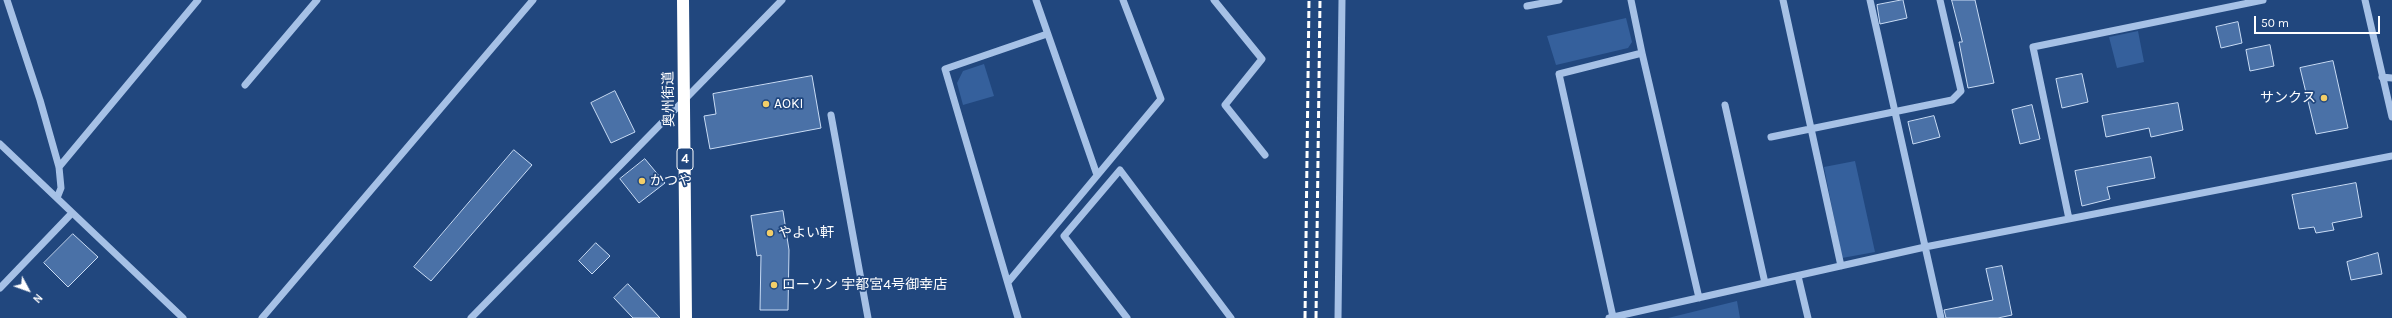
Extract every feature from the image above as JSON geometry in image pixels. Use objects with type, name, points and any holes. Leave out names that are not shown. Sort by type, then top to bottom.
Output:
[{"type":"highway","name":"奥州街道","points":[[683,0],[686,318]]},
{"type":"street","points":[[7,0],[40,100],[59,166],[61,188],[56,198]]},
{"type":"street","points":[[59,166],[198,0]]},
{"type":"street","points":[[245,85],[317,0]]},
{"type":"street","points":[[262,318],[533,0]]},
{"type":"street","points":[[471,318],[782,0]]},
{"type":"street","points":[[1036,0],[1097,175]]},
{"type":"street","points":[[1009,281],[1161,99],[1123,0]]},
{"type":"street","points":[[1214,0],[1262,59],[1224,105],[1265,155]]},
{"type":"street","points":[[1338,318],[1342,0]]},
{"type":"street","points":[[1527,6],[1559,0]]},
{"type":"street","points":[[1631,0],[1699,298]]},
{"type":"street","points":[[1783,0],[1841,266]]},
{"type":"street","points":[[1870,0],[1941,318]]},
{"type":"street","points":[[1771,137],[1952,100],[1961,92],[1940,0]]},
{"type":"street","points":[[2069,219],[2032,47],[2263,0]]},
{"type":"street","points":[[2365,0],[2392,117]]},
{"type":"street","points":[[1018,318],[1009,281],[945,69],[1047,34]]},
{"type":"street","points":[[1642,53],[1559,74],[1611,318],[1925,247],[2392,156]]},
{"type":"street","points":[[2382,77],[2392,78]]},
{"type":"street","points":[[1725,105],[1765,283]]},
{"type":"street","points":[[831,115],[868,318]]},
{"type":"street","points":[[0,144],[183,318]]},
{"type":"street","points":[[1127,318],[1064,236],[1120,170],[1231,318]]},
{"type":"street","points":[[0,288],[72,213]]},
{"type":"street","points":[[1798,276],[1808,318]]},
{"type":"shaded area","points":[[1626,18],[1632,42],[1628,48],[1556,65],[1547,36]]},
{"type":"shaded area","points":[[2138,31],[2144,62],[2117,68],[2109,37]]},
{"type":"shaded area","points":[[984,64],[994,96],[963,105],[957,83],[963,71]]},
{"type":"shaded area","points":[[1855,161],[1875,252],[1842,258],[1824,167]]},
{"type":"shaded area","points":[[1737,301],[1740,318],[1668,318]]},
{"type":"building","points":[[1903,0],[1907,18],[1880,24],[1877,5]]},
{"type":"building","points":[[1952,0],[1975,0],[1994,83],[1968,88],[1959,42],[1962,42]]},
{"type":"building","points":[[2238,22],[2242,43],[2221,48],[2216,27]]},
{"type":"building","points":[[2270,45],[2274,66],[2250,71],[2246,50]]},
{"type":"building","name":"サンクス","points":[[2333,61],[2348,128],[2316,134],[2300,68]]},
{"type":"building","points":[[2082,74],[2088,102],[2062,108],[2056,79]]},
{"type":"building","name":"AOKI","points":[[812,76],[821,128],[710,149],[704,116],[716,114],[713,94]]},
{"type":"building","points":[[615,91],[635,132],[611,143],[591,103]]},
{"type":"building","points":[[2178,103],[2183,130],[2151,137],[2149,128],[2106,137],[2102,116]]},
{"type":"building","points":[[2032,105],[2040,139],[2020,144],[2012,110]]},
{"type":"building","points":[[1934,116],[1940,137],[1913,144],[1908,122]]},
{"type":"building","points":[[514,150],[532,165],[431,281],[414,267]]},
{"type":"building","points":[[2151,157],[2155,178],[2107,187],[2110,199],[2082,206],[2075,171]]},
{"type":"building","name":"かつや","points":[[645,159],[665,183],[639,203],[620,179]]},
{"type":"building","points":[[2356,183],[2362,217],[2332,223],[2334,230],[2316,233],[2314,227],[2299,229],[2292,195]]},
{"type":"building","points":[[783,211],[789,250],[788,310],[760,310],[761,255],[757,256],[751,216]]},
{"type":"building","points":[[73,234],[98,257],[68,287],[44,263]]},
{"type":"building","points":[[596,243],[610,256],[592,274],[579,261]]},
{"type":"building","points":[[2378,253],[2382,274],[2351,280],[2347,262]]},
{"type":"building","points":[[2002,266],[2012,315],[1998,318],[1946,318],[1944,310],[1993,300],[1986,269]]},
{"type":"building","points":[[628,284],[660,318],[633,318],[614,298]]},
{"type":"railway","points":[[1305,318],[1309,0]]},
{"type":"railway","points":[[1316,318],[1320,0]]},
{"type":"place","name":"サンクス","points":[[2324,98]]},
{"type":"place","name":"AOKI","points":[[766,104]]},
{"type":"place","name":"かつや","points":[[642,181]]},
{"type":"place","name":"やよい軒","points":[[770,233]]},
{"type":"place","name":"ローソン 宇都宮4号御幸店","points":[[774,285]]}]
